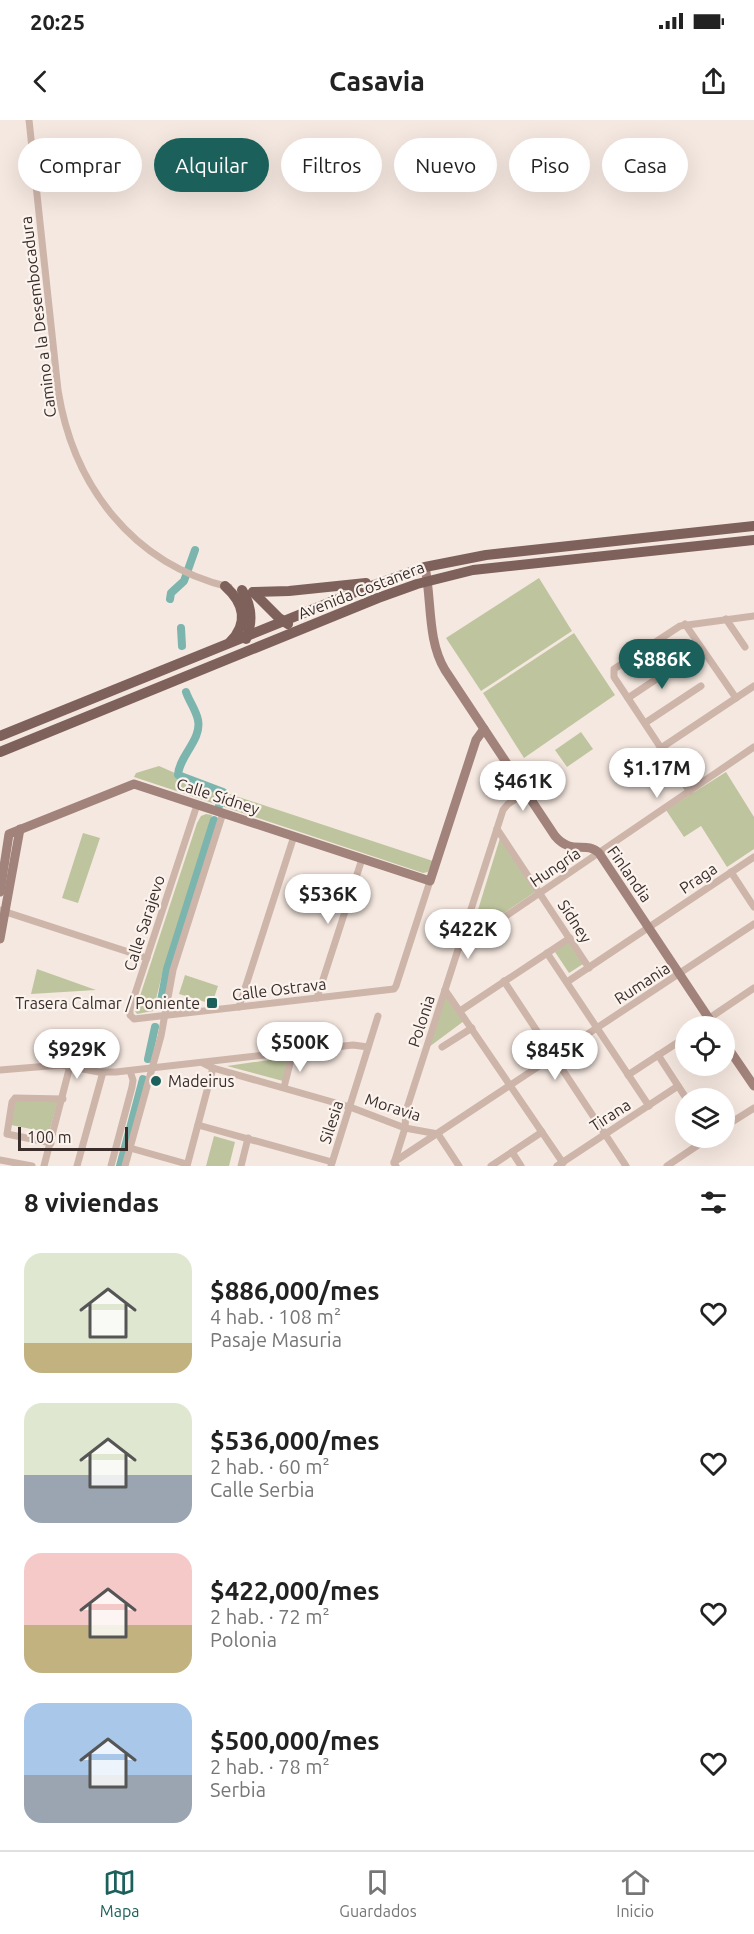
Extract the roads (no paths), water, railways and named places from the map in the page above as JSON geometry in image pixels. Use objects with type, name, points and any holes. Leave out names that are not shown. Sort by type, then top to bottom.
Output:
[{"type":"main road","name":"Avenida Costanera","points":[[0,736],[230,643],[279,617],[425,567],[486,555],[754,526]]},
{"type":"main road","name":"Avenida Costanera","points":[[0,752],[387,594],[428,580],[476,570],[754,540]]},
{"type":"main road","points":[[247,591],[289,591],[380,582]]},
{"type":"main road","points":[[225,586],[239,602],[243,615],[240,629],[230,643]]},
{"type":"main road","points":[[247,591],[293,626],[306,627]]},
{"type":"main road","points":[[233,656],[248,635],[251,613],[247,591]]},
{"type":"main road","points":[[279,617],[274,607],[278,598],[289,591]]},
{"type":"street","name":"Camino a la Desembocadura","points":[[29,120],[57,390],[62,417],[84,474],[100,500],[130,534],[153,553],[203,580],[247,591]]},
{"type":"street","name":"Finlandia","points":[[425,567],[434,643],[439,658],[561,843],[569,847],[590,848],[599,853],[704,1016]]},
{"type":"street","points":[[690,792],[628,698],[613,671],[617,665],[670,631],[686,624],[754,616]]},
{"type":"street","points":[[726,619],[745,647]]},
{"type":"street","points":[[686,624],[736,698]]},
{"type":"street","points":[[628,698],[682,662]]},
{"type":"street","points":[[645,723],[701,686]]},
{"type":"street","points":[[661,748],[754,686]]},
{"type":"street","points":[[430,881],[475,745],[484,729]]},
{"type":"street","name":"Hungría","points":[[458,948],[754,747]]},
{"type":"street","name":"Calle Sídney","points":[[5,836],[131,785],[430,881]]},
{"type":"street","name":"Polonia","points":[[394,1165],[405,1128],[406,1111],[497,830],[506,806],[526,792]]},
{"type":"street","name":"Calle Sarajevo","points":[[165,1016],[137,1019],[130,1016],[197,805]]},
{"type":"street","points":[[125,1166],[165,1016],[172,970],[223,813]]},
{"type":"street","points":[[0,939],[3,911],[20,829]]},
{"type":"street","name":"Sídney","points":[[497,830],[589,968]]},
{"type":"street","points":[[0,887],[5,836]]},
{"type":"street","points":[[239,1007],[294,836]]},
{"type":"street","name":"Praga","points":[[567,982],[754,856]]},
{"type":"street","points":[[317,998],[362,859]]},
{"type":"street","points":[[731,872],[754,907]]},
{"type":"street","name":"Calle Ostrava","points":[[165,1016],[395,988],[430,881]]},
{"type":"street","points":[[3,911],[147,958]]},
{"type":"street","name":"Rumania","points":[[394,1165],[754,924]]},
{"type":"street","points":[[460,1011],[570,938]]},
{"type":"street","points":[[547,953],[649,1106]]},
{"type":"street","points":[[504,981],[626,1166]]},
{"type":"street","points":[[713,1016],[754,988]]},
{"type":"street","points":[[445,990],[511,1085],[560,1164]]},
{"type":"street","name":"Silesia","points":[[332,1164],[378,1016]]},
{"type":"street","points":[[442,1047],[472,1028]]},
{"type":"street","name":"Tirana","points":[[628,1075],[675,1044]]},
{"type":"street","points":[[0,1070],[70,1066],[103,1072],[130,1071],[353,1045],[368,1047]]},
{"type":"street","points":[[284,1087],[293,1052]]},
{"type":"street","points":[[658,1055],[678,1086]]},
{"type":"street","points":[[735,1058],[754,1086]]},
{"type":"street","name":"Moravia","points":[[203,1063],[213,1068],[350,1107],[405,1128],[438,1134]]},
{"type":"street","points":[[44,1166],[70,1066]]},
{"type":"street","points":[[130,1148],[187,1165],[213,1068]]},
{"type":"street","points":[[111,1166],[133,1083],[130,1071]]},
{"type":"street","points":[[77,1166],[103,1072]]},
{"type":"street","name":"Tirana","points":[[560,1164],[678,1086]]},
{"type":"street","points":[[51,1143],[7,1134],[12,1102],[15,1098],[63,1099]]},
{"type":"street","points":[[735,1120],[754,1108]]},
{"type":"street","points":[[198,1125],[332,1164]]},
{"type":"street","points":[[491,1166],[542,1132]]},
{"type":"street","points":[[438,1134],[459,1166]]},
{"type":"street","points":[[241,1166],[248,1138]]},
{"type":"street","points":[[667,1166],[694,1148]]},
{"type":"street","points":[[512,1152],[521,1166]]},
{"type":"street","points":[[0,1160],[32,1166]]},
{"type":"waterway","points":[[170,599],[171,593],[184,581],[195,550]]},
{"type":"waterway","points":[[181,628],[182,646]]},
{"type":"waterway","points":[[186,692],[197,716],[198,727],[178,775],[223,792],[219,806]]},
{"type":"waterway","points":[[160,1006],[167,969],[214,820]]},
{"type":"waterway","points":[[148,1059],[155,1027]]},
{"type":"waterway","points":[[120,1166],[143,1079]]},
{"type":"place","name":"Trasera Calmar / Poniente","points":[[212,1003]]},
{"type":"place","name":"Madeirus","points":[[156,1081]]}]
